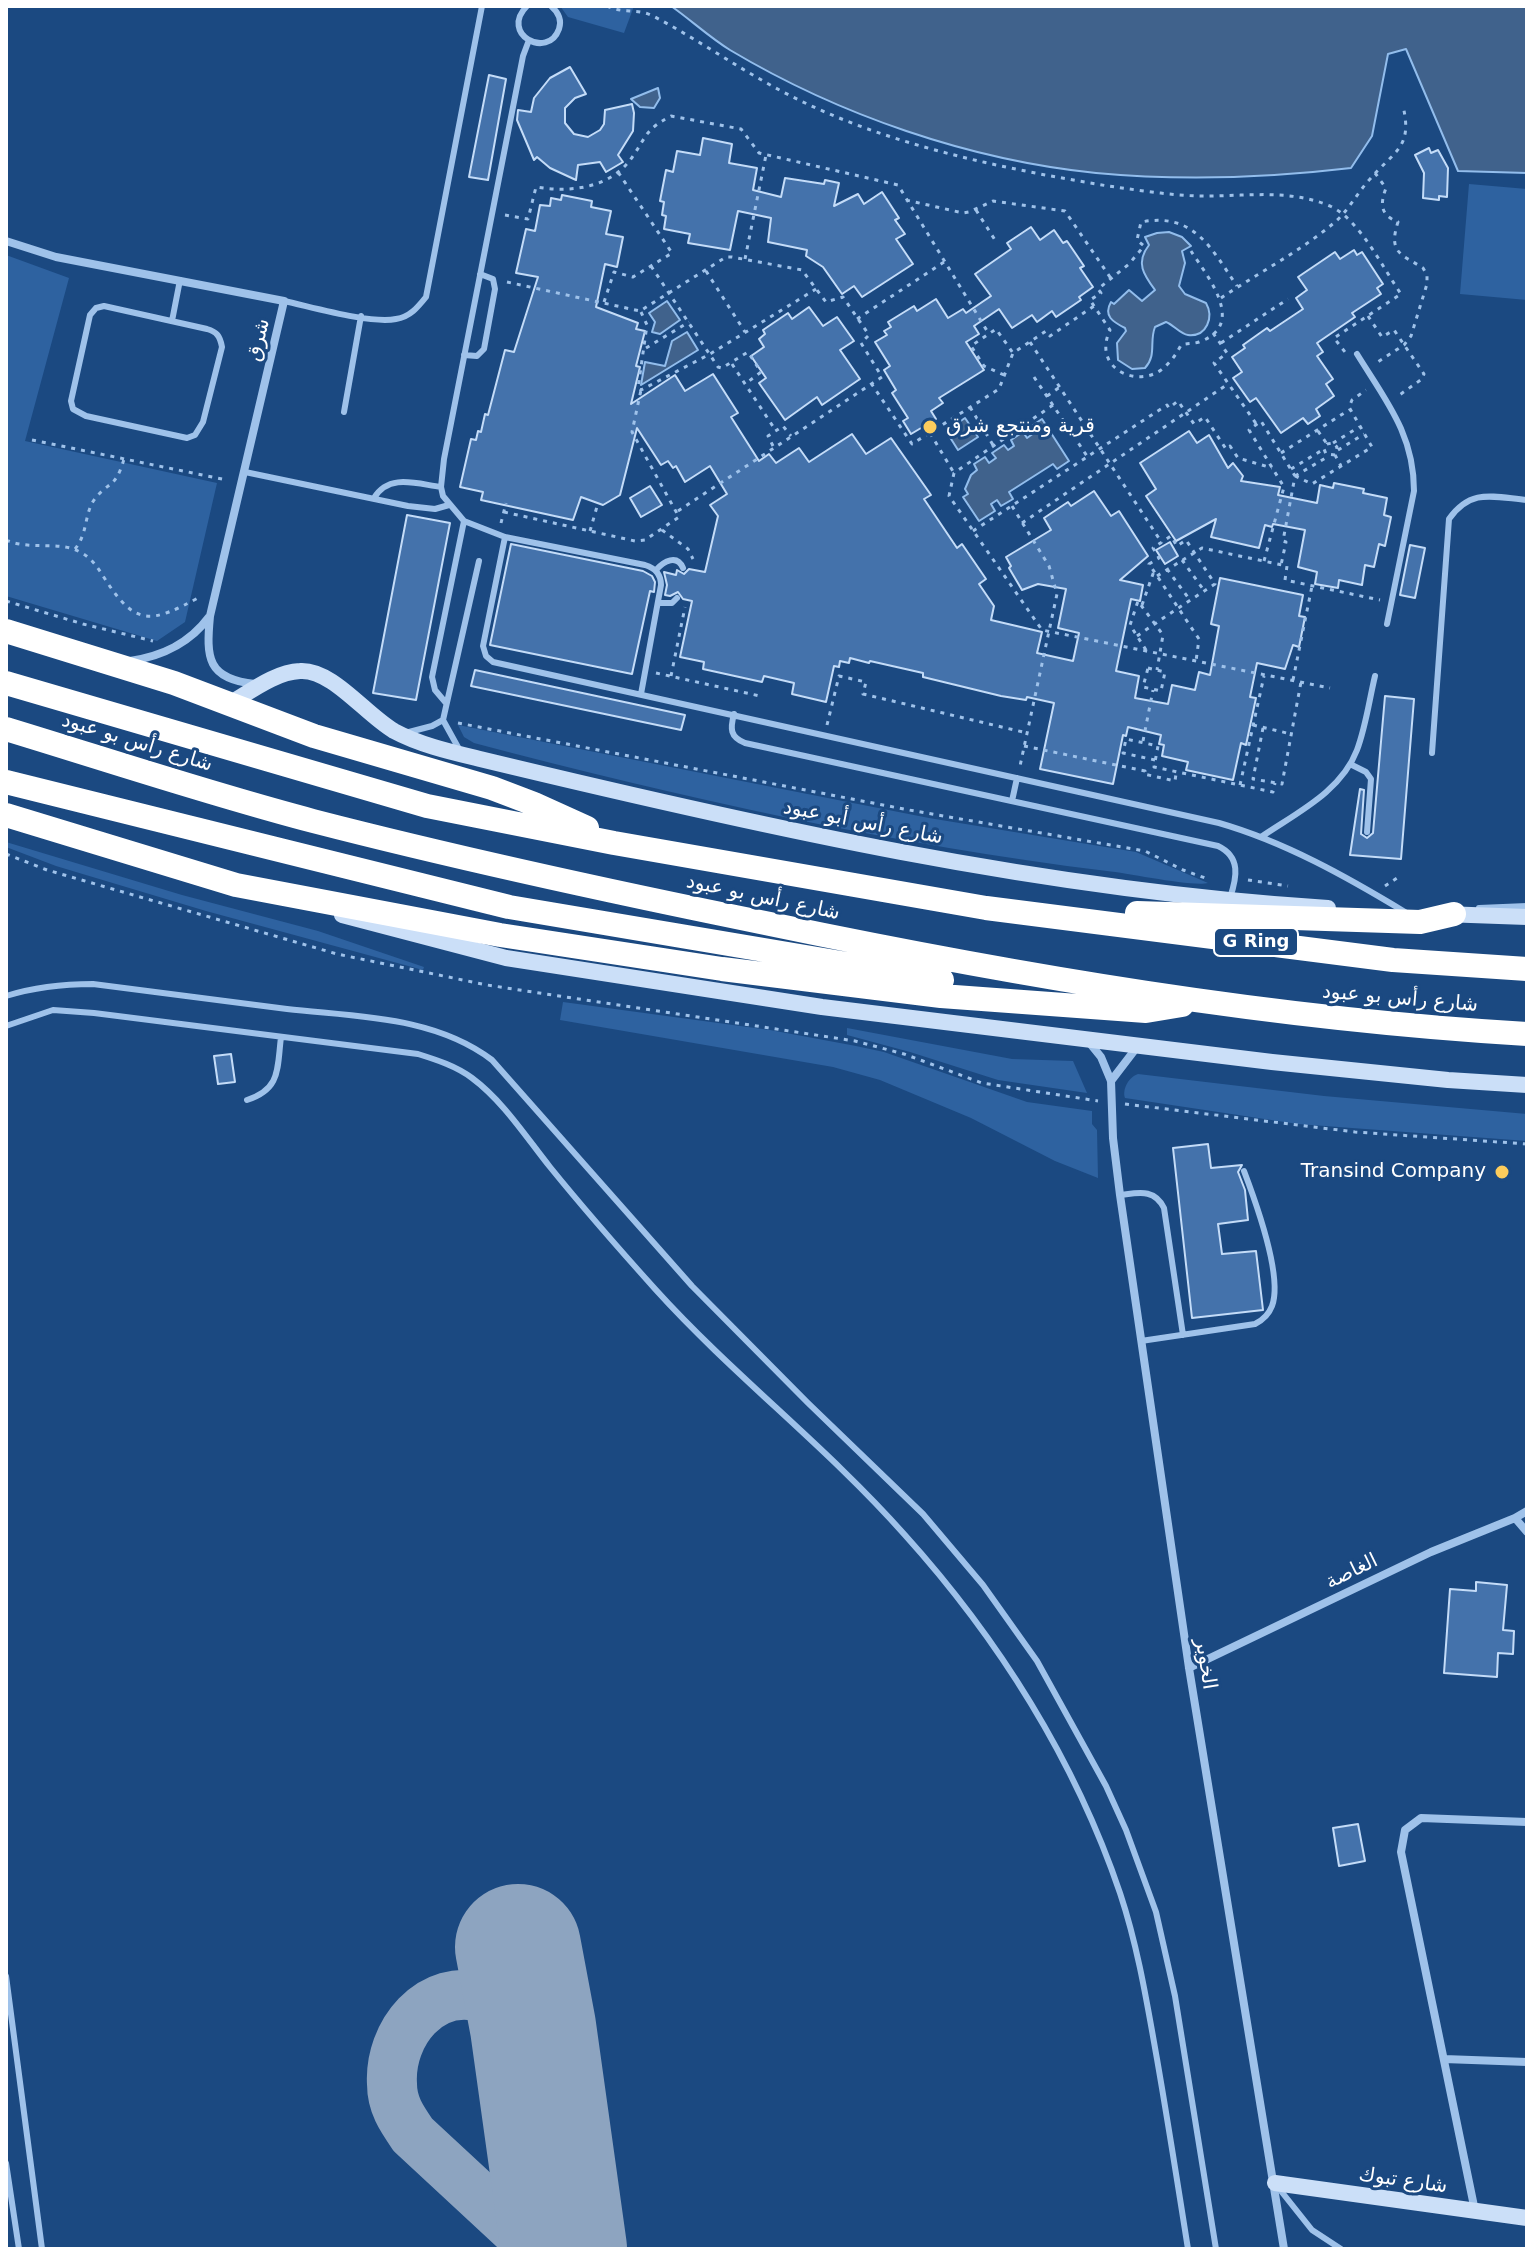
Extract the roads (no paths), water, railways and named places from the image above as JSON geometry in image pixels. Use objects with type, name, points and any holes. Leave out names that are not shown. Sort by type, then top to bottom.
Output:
[{"type":"highway","points":[[12,631],[117,664],[314,736],[492,788],[575,822],[614,843]]},
{"type":"highway","name":"شارع رأس بو عبود","points":[[6,683],[427,806],[614,843],[986,908],[1393,960],[1527,969]]},
{"type":"highway","name":"شارع رأس بو عبود","points":[[6,729],[310,820],[544,878],[930,957],[1204,1002],[1316,1016],[1527,1034]]},
{"type":"highway","points":[[6,782],[509,907],[1105,1006],[1146,1011],[1204,1002]]},
{"type":"highway","points":[[6,815],[236,885],[500,935],[722,969],[941,996],[1105,1006]]},
{"type":"highway","points":[[986,908],[1420,922],[1454,914]]},
{"type":"street","name":"شرق","points":[[6,241],[56,257],[284,301],[210,616],[208,655],[214,668],[224,677],[237,682],[263,685]]},
{"type":"street","points":[[117,664],[149,658],[177,646],[210,616]]},
{"type":"street","name":"شارع رأس أبو عبود","points":[[229,704],[287,673],[313,671],[335,682],[376,720],[396,732],[467,756],[815,835],[1104,885],[1405,912],[1527,917]]},
{"type":"street","points":[[236,885],[384,928],[506,958],[822,1007],[1272,1062],[1527,1085]]},
{"type":"street","points":[[1085,1037],[1101,1057],[1111,1081]]},
{"type":"street","points":[[1111,1081],[1123,1061],[1139,1044]]},
{"type":"street","name":"الخوير","points":[[1111,1081],[1110,1102],[1120,1195],[1189,1668],[1284,2249]]},
{"type":"street","name":"الغاصة","points":[[1189,1668],[1431,1552],[1527,1511]]},
{"type":"street","points":[[1515,1518],[1527,1532]]},
{"type":"street","points":[[1475,2211],[1401,1852],[1405,1830],[1421,1818],[1527,1822]]},
{"type":"street","points":[[1444,2059],[1527,2062]]},
{"type":"street","name":"شارع تبوك","points":[[1275,2183],[1527,2218]]},
{"type":"lane","points":[[284,301],[380,320],[398,319],[414,311],[426,297],[482,6]]},
{"type":"lane","points":[[527,6],[518,24],[524,36],[541,43],[557,33],[560,21],[551,6]]},
{"type":"lane","points":[[529,40],[523,56],[492,212],[441,487],[449,505],[464,521],[502,536],[645,565],[656,570],[661,580],[641,694]]},
{"type":"lane","points":[[464,355],[477,356],[484,349],[495,289],[493,279],[480,274]]},
{"type":"lane","points":[[172,321],[180,280]]},
{"type":"lane","points":[[104,306],[172,321],[215,332],[222,347],[203,422],[195,435],[187,438],[101,420],[78,414],[73,409],[72,393],[90,315],[96,308],[104,306]]},
{"type":"lane","points":[[344,412],[361,316]]},
{"type":"lane","points":[[1357,354],[1410,447],[1414,469],[1414,491],[1387,624]]},
{"type":"lane","points":[[245,472],[427,509],[449,505]]},
{"type":"lane","points":[[374,498],[384,486],[396,481],[441,487]]},
{"type":"lane","points":[[1432,753],[1449,519],[1459,504],[1475,496],[1527,500]]},
{"type":"lane","points":[[446,703],[435,690],[432,677],[464,521]]},
{"type":"lane","points":[[502,536],[483,646],[486,656],[493,662],[1199,818],[1261,837],[1405,912]]},
{"type":"lane","points":[[656,570],[665,561],[672,560],[682,564],[683,568]]},
{"type":"lane","points":[[467,756],[452,740],[443,720],[479,561]]},
{"type":"lane","points":[[658,603],[672,603],[677,598]]},
{"type":"lane","points":[[1261,837],[1334,786],[1350,764],[1363,731],[1375,676]]},
{"type":"lane","points":[[734,714],[731,726],[733,736],[745,743],[1218,846],[1228,851],[1235,861],[1236,880],[1230,898]]},
{"type":"lane","points":[[396,732],[421,730],[443,720]]},
{"type":"lane","points":[[1350,764],[1366,772],[1371,779],[1367,832]]},
{"type":"lane","points":[[1012,801],[1017,778]]},
{"type":"lane","points":[[1454,914],[1495,906],[1527,906]]},
{"type":"lane","points":[[6,996],[60,984],[93,984],[383,1020],[451,1035],[473,1045],[492,1060],[692,1286],[923,1514],[983,1585],[1037,1661],[1106,1786],[1156,1912],[1175,1996],[1216,2249]]},
{"type":"lane","points":[[6,1026],[53,1010],[418,1054],[445,1063],[471,1077],[493,1096],[594,1222],[697,1336],[891,1520],[945,1581],[986,1634],[1032,1705],[1104,1848],[1120,1895],[1145,1989],[1188,2249]]},
{"type":"lane","points":[[247,1100],[262,1095],[273,1085],[281,1037]]},
{"type":"lane","points":[[1141,1341],[1255,1324],[1271,1307],[1274,1290],[1265,1235],[1244,1171]]},
{"type":"lane","points":[[1120,1195],[1146,1192],[1154,1195],[1164,1208],[1183,1335]]},
{"type":"lane","points":[[6,1976],[42,2249]]},
{"type":"lane","points":[[6,2163],[19,2249]]},
{"type":"lane","points":[[1275,2183],[1312,2230],[1341,2249]]},
{"type":"place","name":"قرية ومنتجع شرق","points":[[930,427]]},
{"type":"place","name":"Transind Company","points":[[1502,1172]]}]
